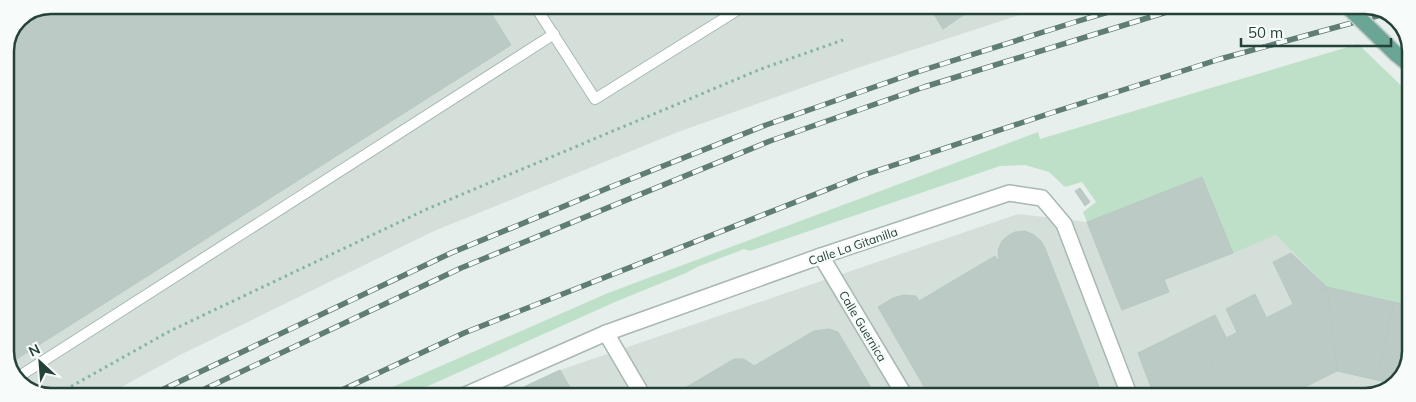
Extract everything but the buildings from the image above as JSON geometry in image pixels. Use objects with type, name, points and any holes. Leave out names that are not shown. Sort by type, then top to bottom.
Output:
[{"type":"main road","points":[[1355,14],[1402,59]]},
{"type":"street","name":"Calle La Gitanilla","points":[[481,388],[606,332],[821,256],[1009,193],[1042,198],[1064,224],[1127,388]]},
{"type":"street","name":"Calle Guernica","points":[[821,256],[900,388]]},
{"type":"street","points":[[606,332],[638,388]]},
{"type":"lane","points":[[541,14],[594,99],[731,14]]},
{"type":"lane","points":[[22,374],[554,34]]},
{"type":"path","points":[[68,388],[170,330],[426,209],[761,69],[843,40]]},
{"type":"shaded area","points":[[44,14],[1022,14],[860,67],[678,132],[434,231],[180,355],[120,388],[42,387],[32,383],[23,375],[14,358],[14,44],[20,30],[30,20]]},
{"type":"shaded area","points":[[1202,177],[1233,252],[1276,235],[1327,287],[1402,304],[1402,351],[1401,360],[1396,372],[1388,381],[1370,388],[521,388],[560,370],[1018,214],[1087,222]]},
{"type":"green space","points":[[1358,44],[1402,86],[1402,303],[1327,287],[1276,235],[1233,253],[1202,177],[1087,222],[1083,212],[1096,202],[1082,182],[1065,187],[1049,172],[1025,165],[1000,166],[750,251],[744,249],[697,267],[424,388],[390,388],[608,293],[1038,132],[1040,139]]},
{"type":"railway","points":[[166,388],[451,253],[608,188],[766,125],[917,72],[1102,14]]},
{"type":"railway","points":[[207,388],[461,268],[770,141],[924,87],[1160,14]]},
{"type":"railway","points":[[346,388],[464,333],[864,175],[1220,59],[1377,16]]}]
